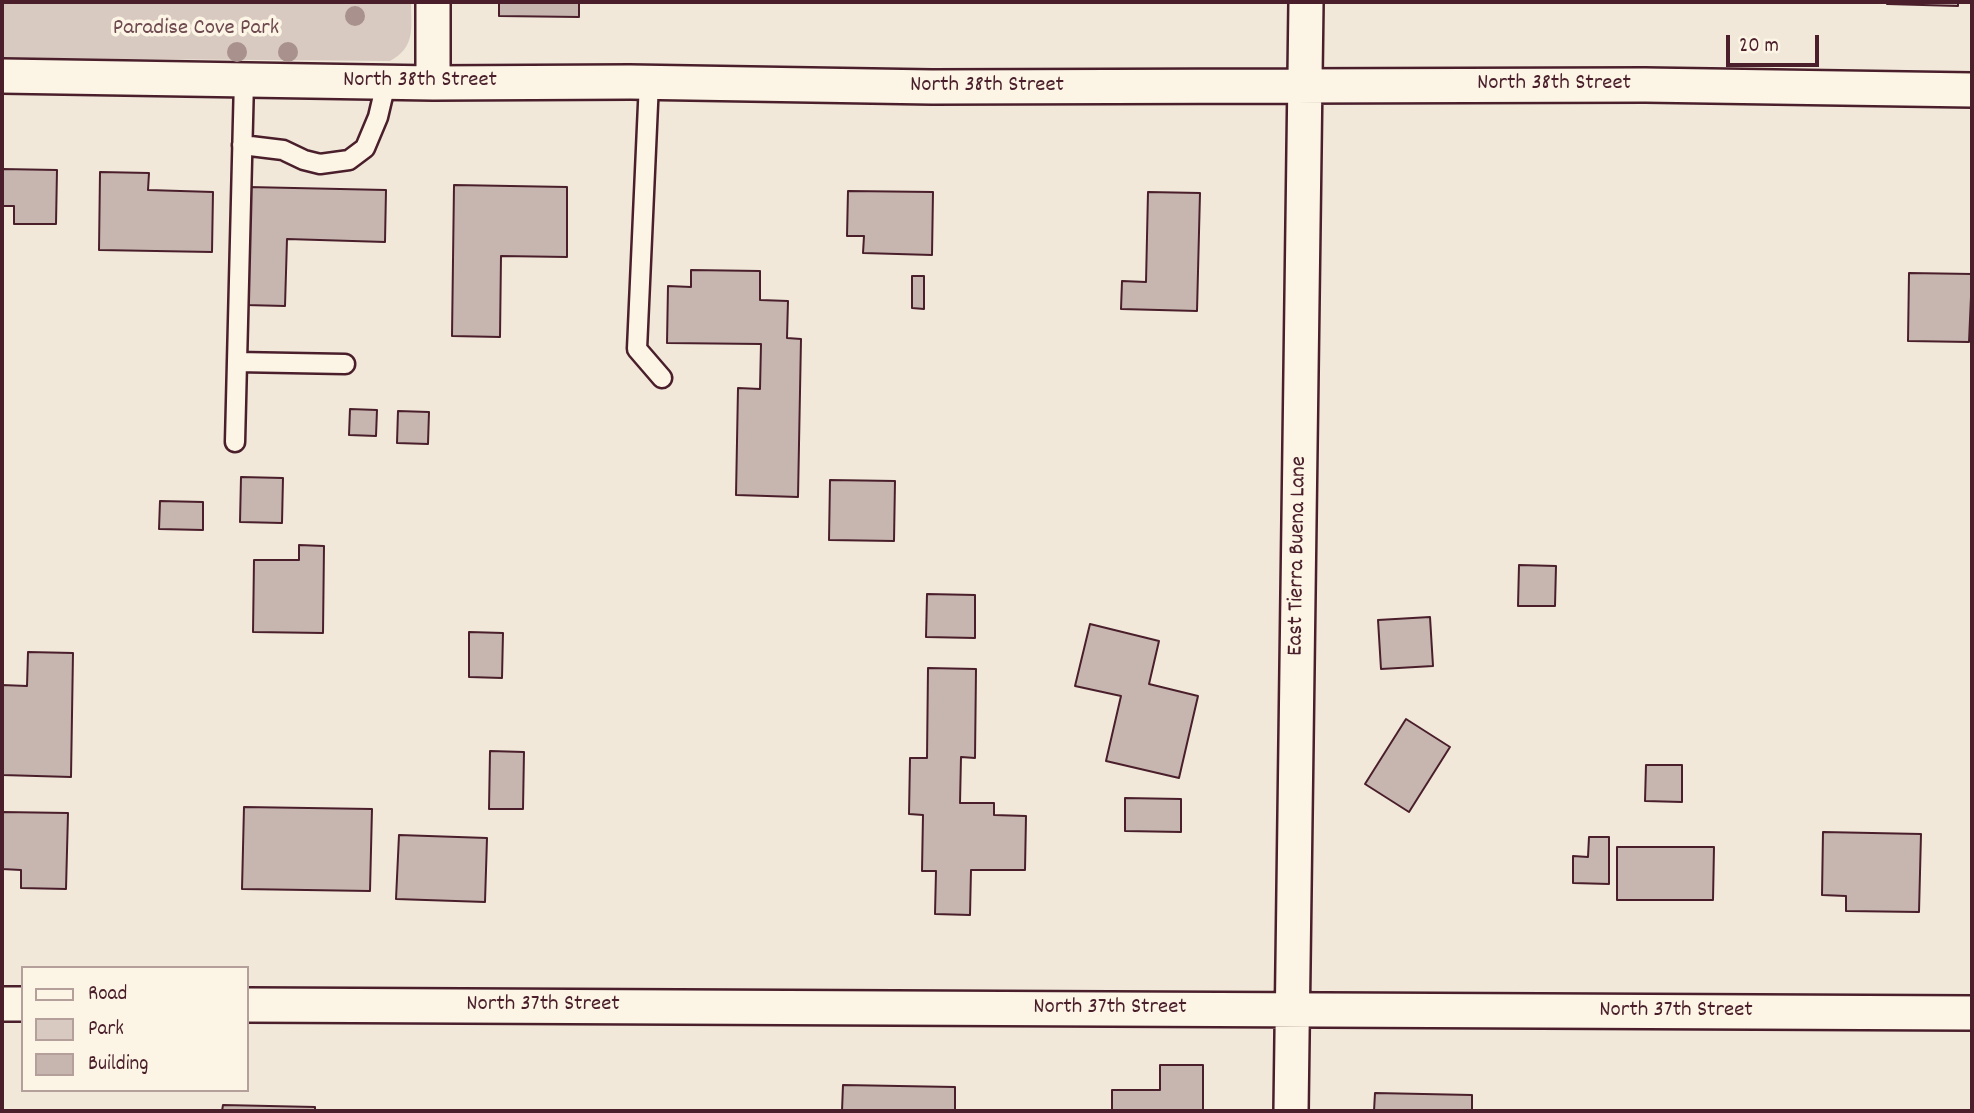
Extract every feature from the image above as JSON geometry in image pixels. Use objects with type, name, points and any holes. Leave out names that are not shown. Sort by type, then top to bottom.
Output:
[{"type":"street","points":[[433,2],[433,83]]},
{"type":"street","name":"East Tierra Buena Lane","points":[[1291,1111],[1306,2]]},
{"type":"street","name":"North 38th Street","points":[[2,76],[932,87],[1645,85],[1972,90]]},
{"type":"street","points":[[2,1004],[21,1004]]},
{"type":"street","name":"North 37th Street","points":[[248,1005],[1972,1013]]},
{"type":"lane","points":[[235,442],[244,80]]},
{"type":"lane","points":[[242,145],[283,150],[320,164],[349,160],[365,148],[378,117],[386,82]]},
{"type":"lane","points":[[649,82],[637,349],[662,378]]},
{"type":"lane","points":[[237,362],[345,364]]},
{"type":"green space","name":"Paradise Cove Park","points":[[2,2],[411,2],[411,28],[404,50],[390,61],[2,58]]},
{"type":"building","points":[[499,2],[579,2],[579,17],[499,16]]},
{"type":"building","points":[[1958,2],[1958,6],[1887,4]]},
{"type":"building","points":[[2,169],[57,170],[56,224],[14,224],[14,206],[2,206]]},
{"type":"building","points":[[100,172],[149,173],[148,190],[213,192],[212,252],[99,250]]},
{"type":"building","points":[[454,185],[567,187],[567,257],[501,256],[500,337],[452,336]]},
{"type":"building","points":[[248,187],[386,190],[385,242],[287,239],[285,306],[245,305]]},
{"type":"building","points":[[848,191],[933,192],[932,255],[863,253],[864,236],[847,236]]},
{"type":"building","points":[[1148,192],[1200,193],[1197,311],[1121,309],[1122,281],[1146,282]]},
{"type":"building","points":[[691,270],[760,271],[760,300],[788,301],[787,338],[801,339],[798,497],[736,495],[738,388],[760,389],[761,344],[667,343],[668,286],[691,287]]},
{"type":"building","points":[[1909,273],[1972,274],[1969,342],[1908,341]]},
{"type":"building","points":[[912,276],[924,276],[924,309],[912,308]]},
{"type":"building","points":[[350,409],[377,410],[376,436],[349,435]]},
{"type":"building","points":[[398,411],[429,412],[428,444],[397,443]]},
{"type":"building","points":[[241,477],[283,478],[282,523],[240,522]]},
{"type":"building","points":[[830,480],[895,481],[894,541],[829,540]]},
{"type":"building","points":[[160,501],[203,502],[203,530],[159,529]]},
{"type":"building","points":[[299,545],[324,546],[323,633],[253,632],[254,560],[299,560]]},
{"type":"building","points":[[1519,565],[1556,566],[1555,606],[1518,606]]},
{"type":"building","points":[[927,594],[975,595],[975,638],[926,637]]},
{"type":"building","points":[[1430,617],[1433,666],[1381,669],[1378,620]]},
{"type":"building","points":[[1090,624],[1159,641],[1149,684],[1198,696],[1179,778],[1106,761],[1121,696],[1075,686]]},
{"type":"building","points":[[469,632],[503,633],[502,678],[469,677]]},
{"type":"building","points":[[28,652],[73,653],[71,777],[2,775],[2,685],[27,686]]},
{"type":"building","points":[[928,668],[976,669],[975,758],[961,757],[960,803],[994,803],[994,815],[1026,816],[1025,870],[971,870],[970,915],[935,914],[936,871],[922,871],[923,815],[909,814],[910,758],[927,758]]},
{"type":"building","points":[[1406,719],[1450,747],[1409,812],[1365,784]]},
{"type":"building","points":[[490,751],[524,752],[523,809],[489,809]]},
{"type":"building","points":[[1646,765],[1682,765],[1682,802],[1645,801]]},
{"type":"building","points":[[1125,798],[1181,799],[1181,832],[1125,831]]},
{"type":"building","points":[[244,807],[372,809],[370,891],[242,889]]},
{"type":"building","points":[[2,812],[68,813],[66,889],[21,888],[21,870],[2,869]]},
{"type":"building","points":[[1823,832],[1921,834],[1919,912],[1846,911],[1846,896],[1822,895]]},
{"type":"building","points":[[399,835],[487,838],[485,902],[396,899]]},
{"type":"building","points":[[1589,837],[1609,837],[1609,884],[1573,883],[1573,856],[1588,857]]},
{"type":"building","points":[[1617,847],[1714,847],[1713,900],[1617,900]]},
{"type":"building","points":[[1160,1065],[1203,1065],[1203,1111],[1112,1111],[1112,1090],[1160,1090]]},
{"type":"building","points":[[843,1085],[955,1087],[955,1111],[842,1111]]},
{"type":"building","points":[[1375,1093],[1472,1095],[1472,1111],[1374,1111]]},
{"type":"building","points":[[223,1105],[315,1107],[315,1111],[222,1111]]}]
